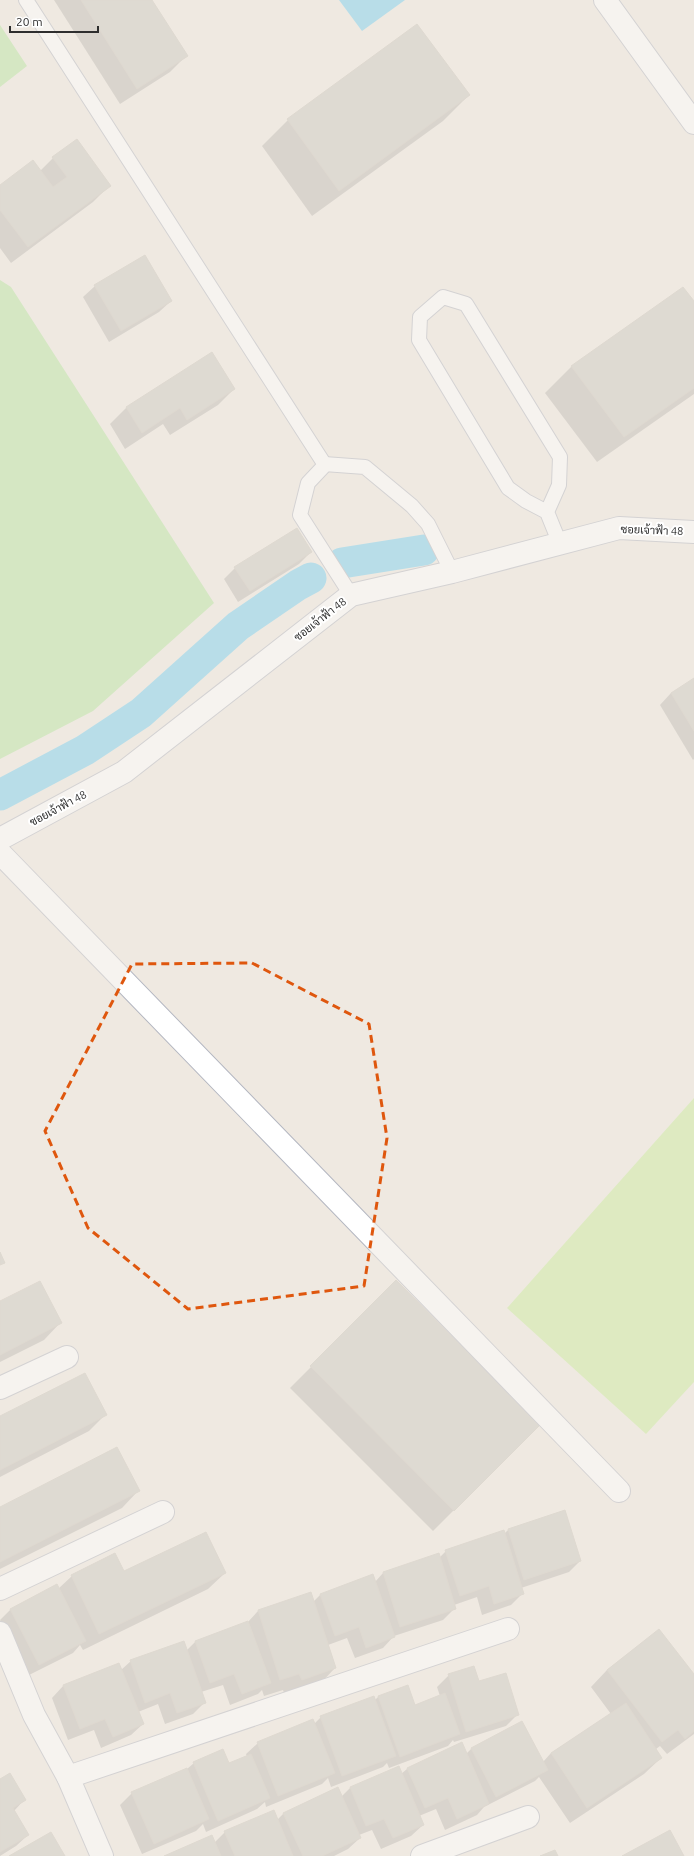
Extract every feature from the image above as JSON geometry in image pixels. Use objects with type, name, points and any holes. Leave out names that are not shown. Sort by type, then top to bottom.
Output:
[{"type":"street","points":[[605,0],[694,123]]},
{"type":"street","name":"ซอยเจ้าฟ้า 48","points":[[0,839],[124,772],[351,595],[452,572],[619,528],[694,532]]},
{"type":"street","points":[[0,853],[618,1491]]},
{"type":"street","points":[[0,1388],[67,1357]]},
{"type":"street","points":[[0,1589],[164,1512]]},
{"type":"street","points":[[68,1777],[508,1629]]},
{"type":"street","points":[[0,1634],[34,1715],[68,1777],[102,1856]]},
{"type":"street","points":[[422,1856],[528,1817]]},
{"type":"lane","points":[[26,0],[324,464]]},
{"type":"lane","points":[[546,512],[559,485],[560,457],[466,304],[443,297],[420,316],[419,340],[508,488],[526,501],[546,512],[560,544]]},
{"type":"lane","points":[[324,464],[365,468],[412,506],[428,524],[452,572]]},
{"type":"lane","points":[[324,464],[308,483],[300,515],[351,595]]},
{"type":"highlighted area","points":[[252,963],[369,1024],[387,1138],[364,1286],[188,1309],[88,1228],[45,1131],[132,964]]},
{"type":"green space","points":[[0,25],[27,66],[0,87]]},
{"type":"green space","points":[[0,280],[11,287],[214,603],[93,711],[0,759]]},
{"type":"green space","points":[[694,1098],[694,1382],[646,1434],[507,1308]]},
{"type":"water","points":[[339,0],[405,0],[362,31]]},
{"type":"building","points":[[81,0],[152,0],[188,56],[137,89]]},
{"type":"building","points":[[417,24],[470,95],[339,191],[287,119]]},
{"type":"building","points":[[77,139],[111,186],[28,247],[0,210],[0,185],[33,160],[53,187],[67,177],[52,157]]},
{"type":"building","points":[[145,255],[172,301],[121,331],[94,285]]},
{"type":"building","points":[[683,287],[694,301],[694,388],[624,437],[571,366]]},
{"type":"building","points":[[212,352],[235,389],[187,420],[180,408],[142,433],[126,407]]},
{"type":"building","points":[[297,528],[312,552],[250,591],[234,567]]},
{"type":"building","points":[[694,678],[694,731],[671,693]]},
{"type":"building","points":[[0,1252],[5,1263],[0,1265]]},
{"type":"building","points":[[396,1280],[540,1425],[454,1511],[310,1366]]},
{"type":"building","points":[[40,1281],[62,1323],[0,1355],[0,1301]]},
{"type":"building","points":[[85,1373],[107,1415],[0,1470],[0,1416]]},
{"type":"building","points":[[117,1447],[140,1491],[0,1562],[0,1507]]},
{"type":"building","points":[[565,1510],[581,1561],[524,1580],[508,1529]]},
{"type":"building","points":[[504,1530],[524,1594],[494,1604],[489,1586],[460,1596],[445,1550]]},
{"type":"building","points":[[206,1532],[226,1573],[99,1634],[71,1575],[115,1553],[124,1571]]},
{"type":"building","points":[[439,1553],[456,1609],[400,1627],[383,1572]]},
{"type":"building","points":[[373,1574],[395,1637],[366,1648],[359,1627],[335,1636],[320,1594]]},
{"type":"building","points":[[57,1584],[86,1641],[39,1665],[10,1609]]},
{"type":"building","points":[[311,1592],[336,1668],[302,1680],[299,1674],[280,1680],[258,1610]]},
{"type":"building","points":[[248,1621],[271,1683],[242,1694],[234,1674],[210,1683],[195,1641]]},
{"type":"building","points":[[659,1629],[694,1674],[694,1731],[685,1739],[678,1730],[662,1742],[607,1670]]},
{"type":"building","points":[[184,1641],[206,1703],[177,1713],[170,1693],[145,1703],[130,1660]]},
{"type":"building","points":[[119,1663],[144,1724],[113,1737],[105,1719],[80,1729],[63,1685]]},
{"type":"building","points":[[474,1666],[479,1681],[506,1673],[519,1715],[466,1732],[448,1674]]},
{"type":"building","points":[[408,1685],[415,1705],[445,1693],[460,1734],[400,1757],[378,1696]]},
{"type":"building","points":[[374,1696],[396,1756],[342,1776],[320,1716]]},
{"type":"building","points":[[626,1703],[662,1758],[587,1808],[551,1753]]},
{"type":"building","points":[[313,1719],[335,1773],[278,1796],[257,1742]]},
{"type":"building","points":[[522,1721],[548,1770],[496,1797],[471,1748]]},
{"type":"building","points":[[462,1742],[489,1804],[457,1819],[448,1798],[425,1808],[407,1768]]},
{"type":"building","points":[[223,1749],[229,1763],[251,1754],[270,1798],[218,1821],[193,1762]]},
{"type":"building","points":[[399,1766],[424,1825],[393,1838],[384,1819],[366,1826],[350,1787]]},
{"type":"building","points":[[187,1768],[209,1819],[154,1844],[131,1792]]},
{"type":"building","points":[[10,1773],[26,1800],[13,1808],[29,1835],[0,1852],[0,1779]]},
{"type":"building","points":[[338,1787],[361,1838],[322,1856],[303,1856],[283,1813]]},
{"type":"building","points":[[274,1810],[293,1856],[235,1856],[224,1831]]},
{"type":"building","points":[[670,1830],[684,1856],[622,1856]]},
{"type":"building","points":[[51,1832],[65,1856],[9,1856]]},
{"type":"building","points":[[212,1835],[221,1856],[164,1856]]},
{"type":"building","points":[[555,1850],[558,1856],[540,1856]]},
{"type":"waterway","points":[[342,563],[424,550]]},
{"type":"waterway","points":[[0,795],[85,750],[141,713],[238,626],[298,585],[311,578]]}]
